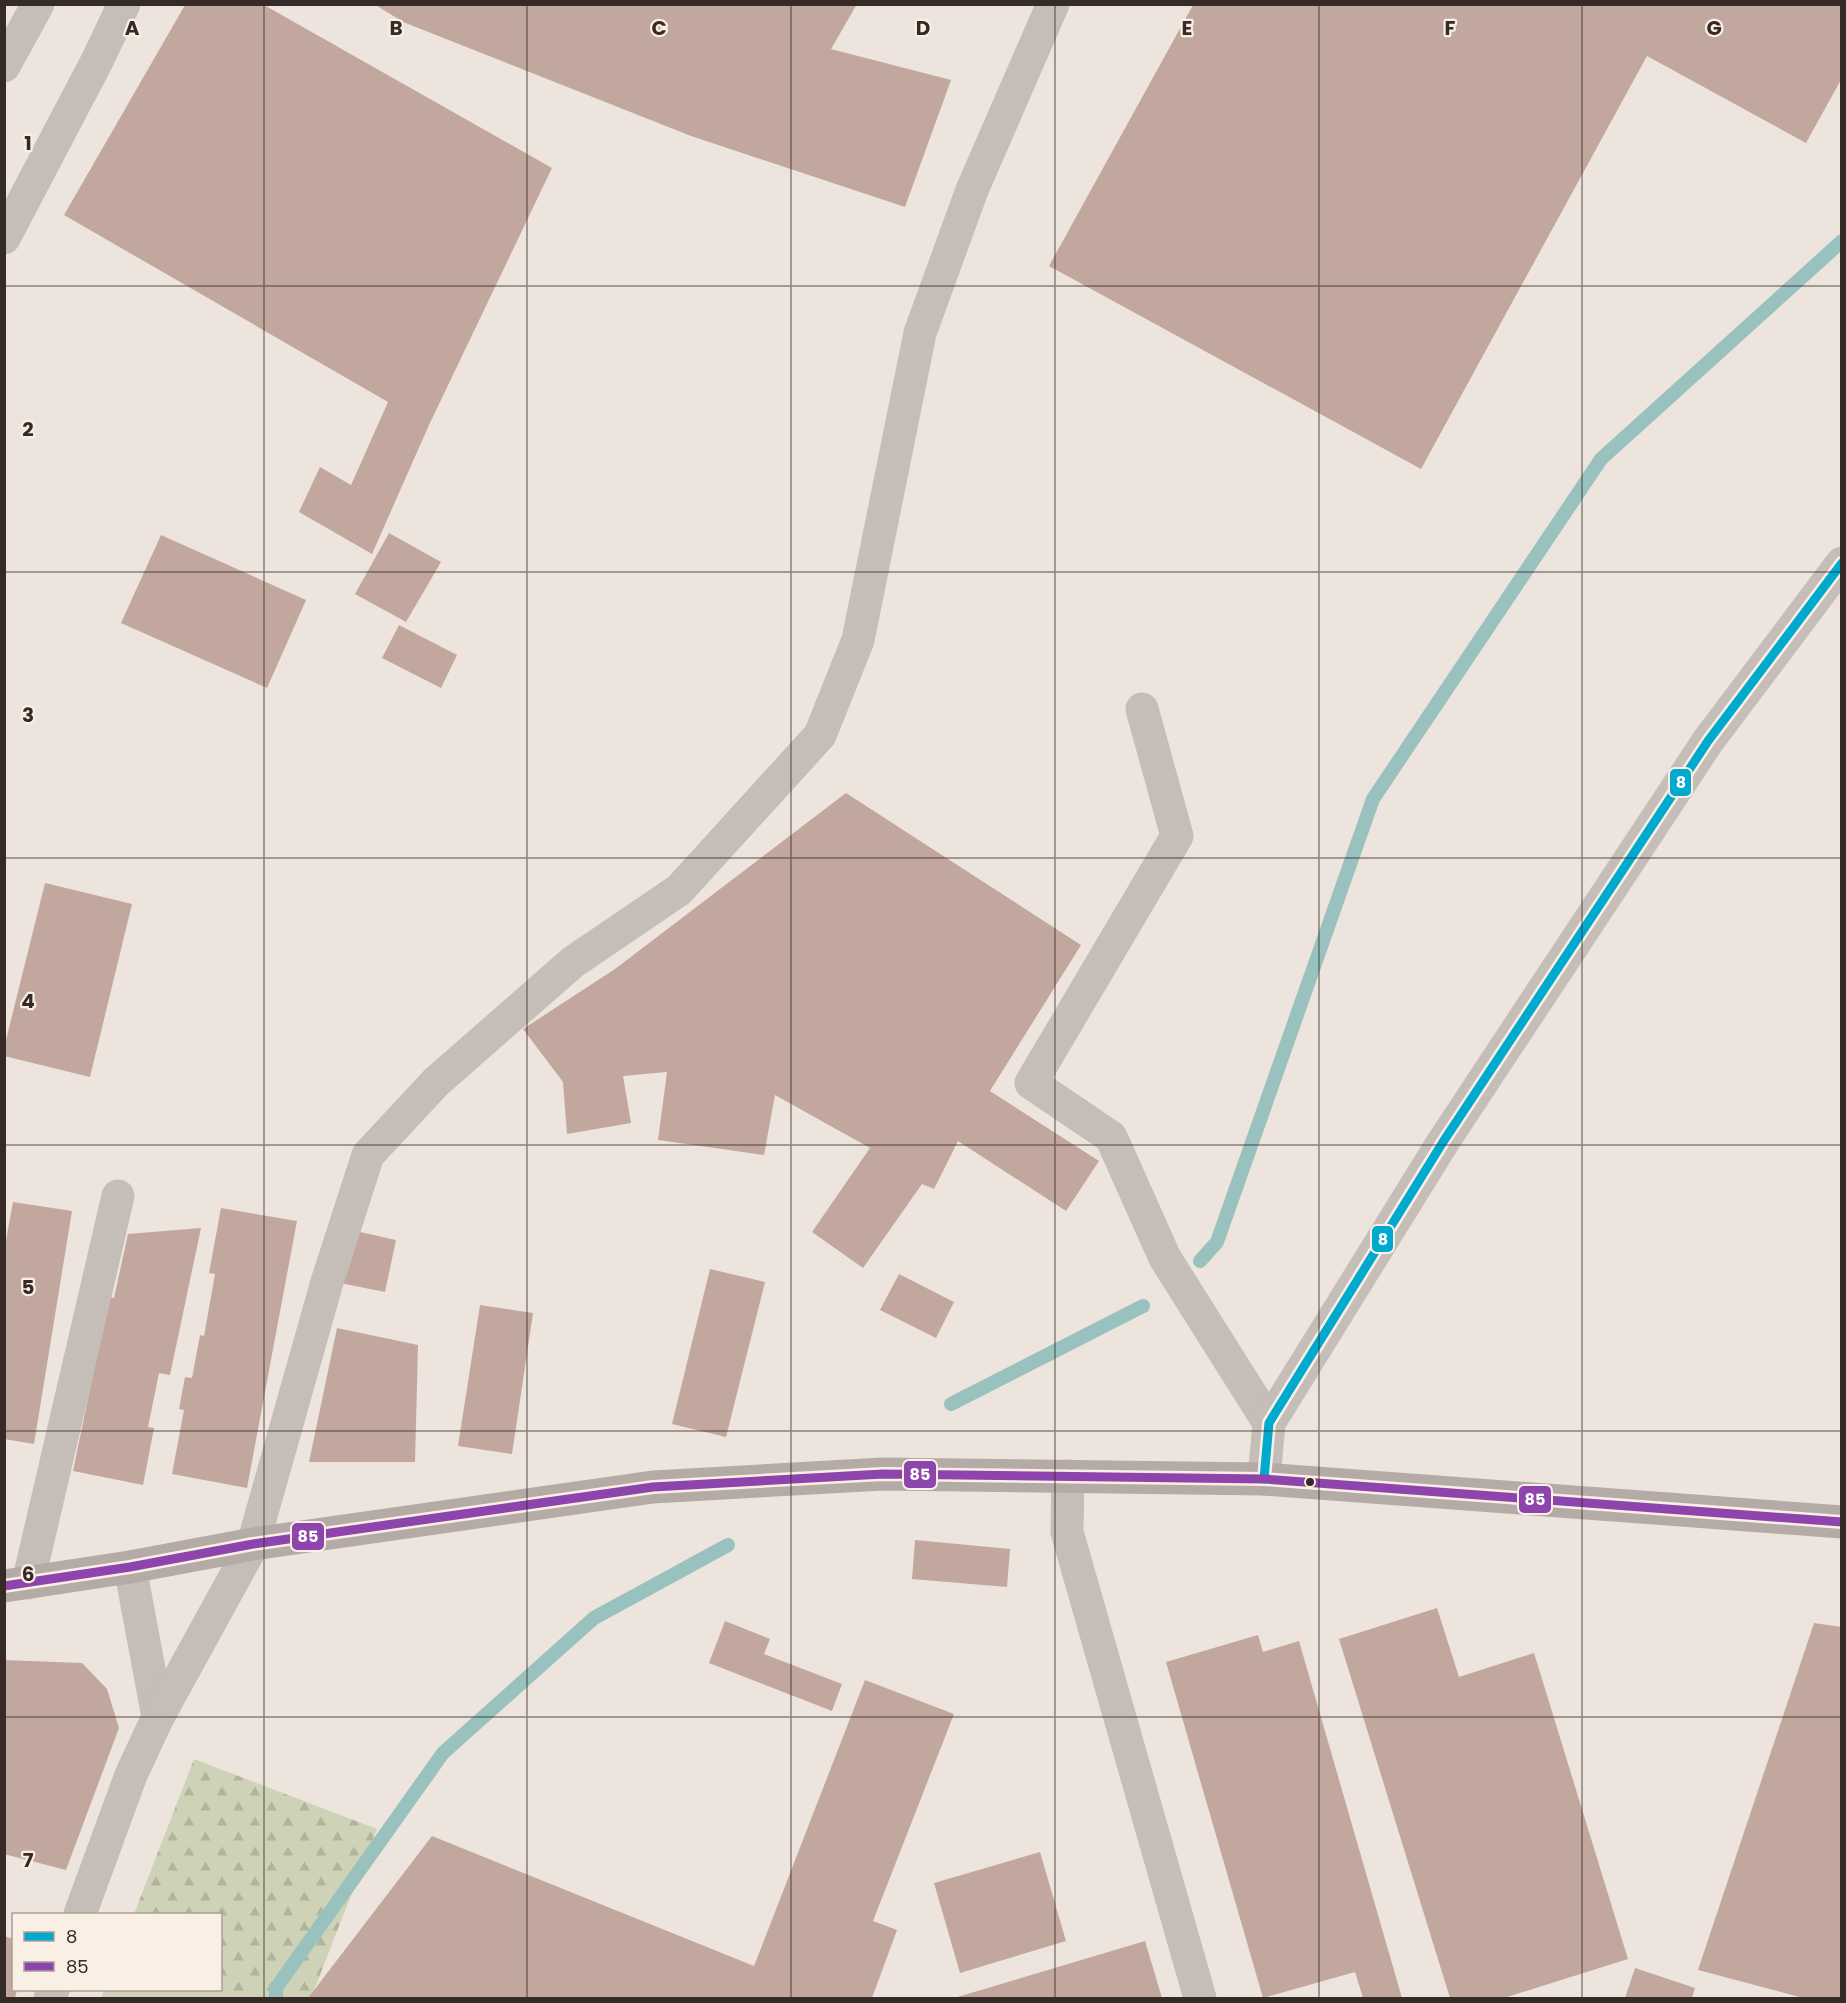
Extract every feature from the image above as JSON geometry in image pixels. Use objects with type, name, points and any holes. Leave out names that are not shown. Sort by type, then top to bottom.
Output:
[{"type":"main road","points":[[16,1585],[253,1544],[653,1487],[883,1474],[1264,1479],[1842,1522]]},
{"type":"street","points":[[4,66],[38,4]]},
{"type":"street","points":[[6,231],[97,61],[124,4]]},
{"type":"street","points":[[80,1913],[131,1775],[158,1717],[253,1544],[327,1282],[368,1155],[436,1082],[573,962],[679,890],[820,735],[858,640],[920,333],[972,190],[1053,4]]},
{"type":"street","points":[[1264,1479],[1269,1423],[1443,1142],[1708,741],[1842,563]]},
{"type":"street","points":[[1142,710],[1177,836],[1031,1083],[1111,1137],[1165,1258],[1269,1423]]},
{"type":"street","points":[[16,1585],[118,1196]]},
{"type":"street","points":[[1068,1476],[1068,1532],[1200,1998]]},
{"type":"street","points":[[130,1567],[158,1717]]},
{"type":"green space","points":[[194,1759],[377,1829],[311,1998],[101,1998],[104,1991],[222,1991],[222,1913],[134,1913]]},
{"type":"building","points":[[374,4],[857,4],[831,49],[951,80],[905,207],[691,136],[403,22]]},
{"type":"building","points":[[185,5],[264,5],[552,168],[429,425],[372,554],[299,512],[320,467],[351,485],[388,402],[64,215]]},
{"type":"building","points":[[1193,5],[1842,5],[1842,78],[1806,143],[1647,56],[1421,469],[1049,266]]},
{"type":"building","points":[[389,533],[441,562],[406,622],[355,594]]},
{"type":"building","points":[[161,535],[306,600],[267,688],[121,623]]},
{"type":"building","points":[[399,625],[457,655],[441,688],[382,658]]},
{"type":"building","points":[[846,793],[1081,945],[990,1091],[1099,1161],[1066,1211],[958,1141],[934,1189],[922,1184],[863,1268],[812,1232],[870,1148],[775,1095],[764,1155],[658,1140],[667,1072],[623,1076],[631,1123],[567,1134],[563,1082],[523,1029],[615,969]]},
{"type":"building","points":[[45,883],[132,904],[90,1077],[4,1056],[4,1048]]},
{"type":"building","points":[[13,1202],[72,1211],[34,1444],[4,1439],[4,1251]]},
{"type":"building","points":[[221,1208],[297,1221],[247,1488],[172,1474],[184,1410],[179,1409],[185,1377],[192,1378],[200,1335],[204,1336],[215,1274],[209,1273]]},
{"type":"building","points":[[201,1228],[170,1375],[159,1373],[148,1427],[154,1428],[143,1485],[73,1471],[109,1297],[114,1298],[128,1234]]},
{"type":"building","points":[[351,1230],[396,1240],[385,1292],[340,1283]]},
{"type":"building","points":[[710,1269],[765,1282],[726,1437],[672,1424]]},
{"type":"building","points":[[899,1274],[954,1302],[936,1338],[880,1310]]},
{"type":"building","points":[[480,1305],[533,1313],[512,1454],[458,1446]]},
{"type":"building","points":[[337,1328],[418,1345],[415,1462],[309,1462]]},
{"type":"building","points":[[915,1540],[1010,1549],[1007,1587],[912,1579]]},
{"type":"building","points":[[1437,1608],[1459,1677],[1534,1653],[1628,1959],[1504,1998],[1450,1998],[1339,1639]]},
{"type":"building","points":[[725,1621],[770,1639],[764,1654],[842,1684],[832,1711],[709,1663]]},
{"type":"building","points":[[1814,1623],[1842,1627],[1842,1998],[1803,1998],[1698,1970]]},
{"type":"building","points":[[1258,1635],[1263,1652],[1299,1641],[1402,1998],[1363,1998],[1355,1972],[1263,1998],[1166,1662]]},
{"type":"building","points":[[4,1660],[82,1663],[107,1689],[119,1728],[66,1870],[4,1854]]},
{"type":"building","points":[[865,1680],[954,1714],[873,1921],[897,1930],[872,1998],[308,1998],[432,1836],[754,1966]]},
{"type":"building","points":[[1040,1852],[1066,1941],[960,1973],[934,1883]]},
{"type":"building","points":[[4,1936],[12,1938],[12,1991],[17,1991],[15,1998],[4,1998]]},
{"type":"building","points":[[1145,1941],[1162,1998],[954,1998]]},
{"type":"building","points":[[1635,1968],[1695,1988],[1692,1998],[1625,1998]]},
{"type":"waterway","points":[[1200,1261],[1217,1242],[1373,799],[1601,459],[1842,241]]},
{"type":"waterway","points":[[951,1404],[1143,1306]]},
{"type":"waterway","points":[[276,1998],[276,1988],[443,1753],[594,1618],[728,1545]]},
{"type":"transit line","name":"8","points":[[1264,1479],[1269,1423],[1443,1142],[1708,741],[1842,563]]},
{"type":"transit line","name":"85","points":[[4,1586],[130,1567],[253,1544],[653,1487],[883,1474],[1264,1479],[1842,1522]]}]
